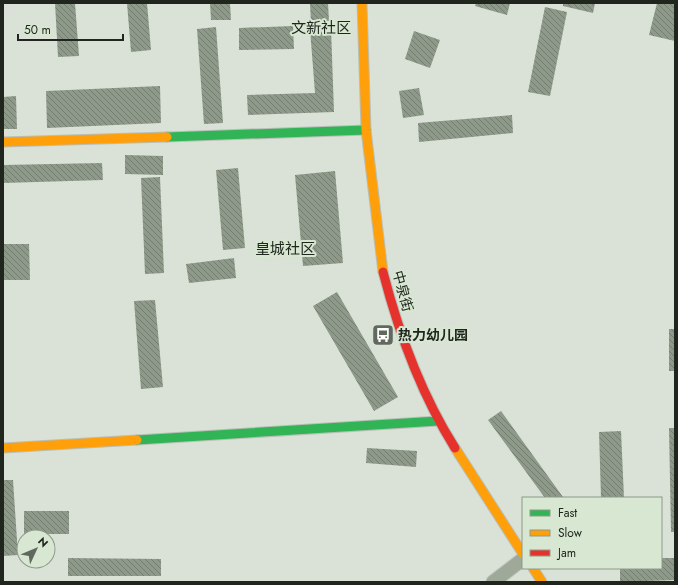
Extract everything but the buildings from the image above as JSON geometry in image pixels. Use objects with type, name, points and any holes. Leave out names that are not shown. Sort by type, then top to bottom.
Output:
[{"type":"street","name":"中泉街","points":[[362,3],[366,130],[382,272],[395,318],[412,365],[438,421],[522,552]]},
{"type":"street","points":[[3,142],[366,130]]},
{"type":"street","points":[[3,448],[438,421]]},
{"type":"street","points":[[493,582],[522,560]]},
{"type":"street","points":[[534,569],[542,582]]},
{"type":"traffic: fast","points":[[167,137],[366,130]]},
{"type":"traffic: fast","points":[[137,440],[438,421]]},
{"type":"traffic: slow","points":[[362,3],[366,130],[383,272]]},
{"type":"traffic: slow","points":[[3,142],[167,137]]},
{"type":"traffic: slow","points":[[3,448],[137,440]]},
{"type":"traffic: slow","points":[[455,448],[522,552]]},
{"type":"traffic: slow","points":[[534,569],[542,582]]},
{"type":"traffic: jam","points":[[383,272],[396,318],[412,363],[421,385],[455,448]]},
{"type":"place","name":"热力幼儿园","points":[[383,335]]},
{"type":"district","name":"文新社区","points":[[321,28]]},
{"type":"district","name":"皇城社区","points":[[285,249]]}]
